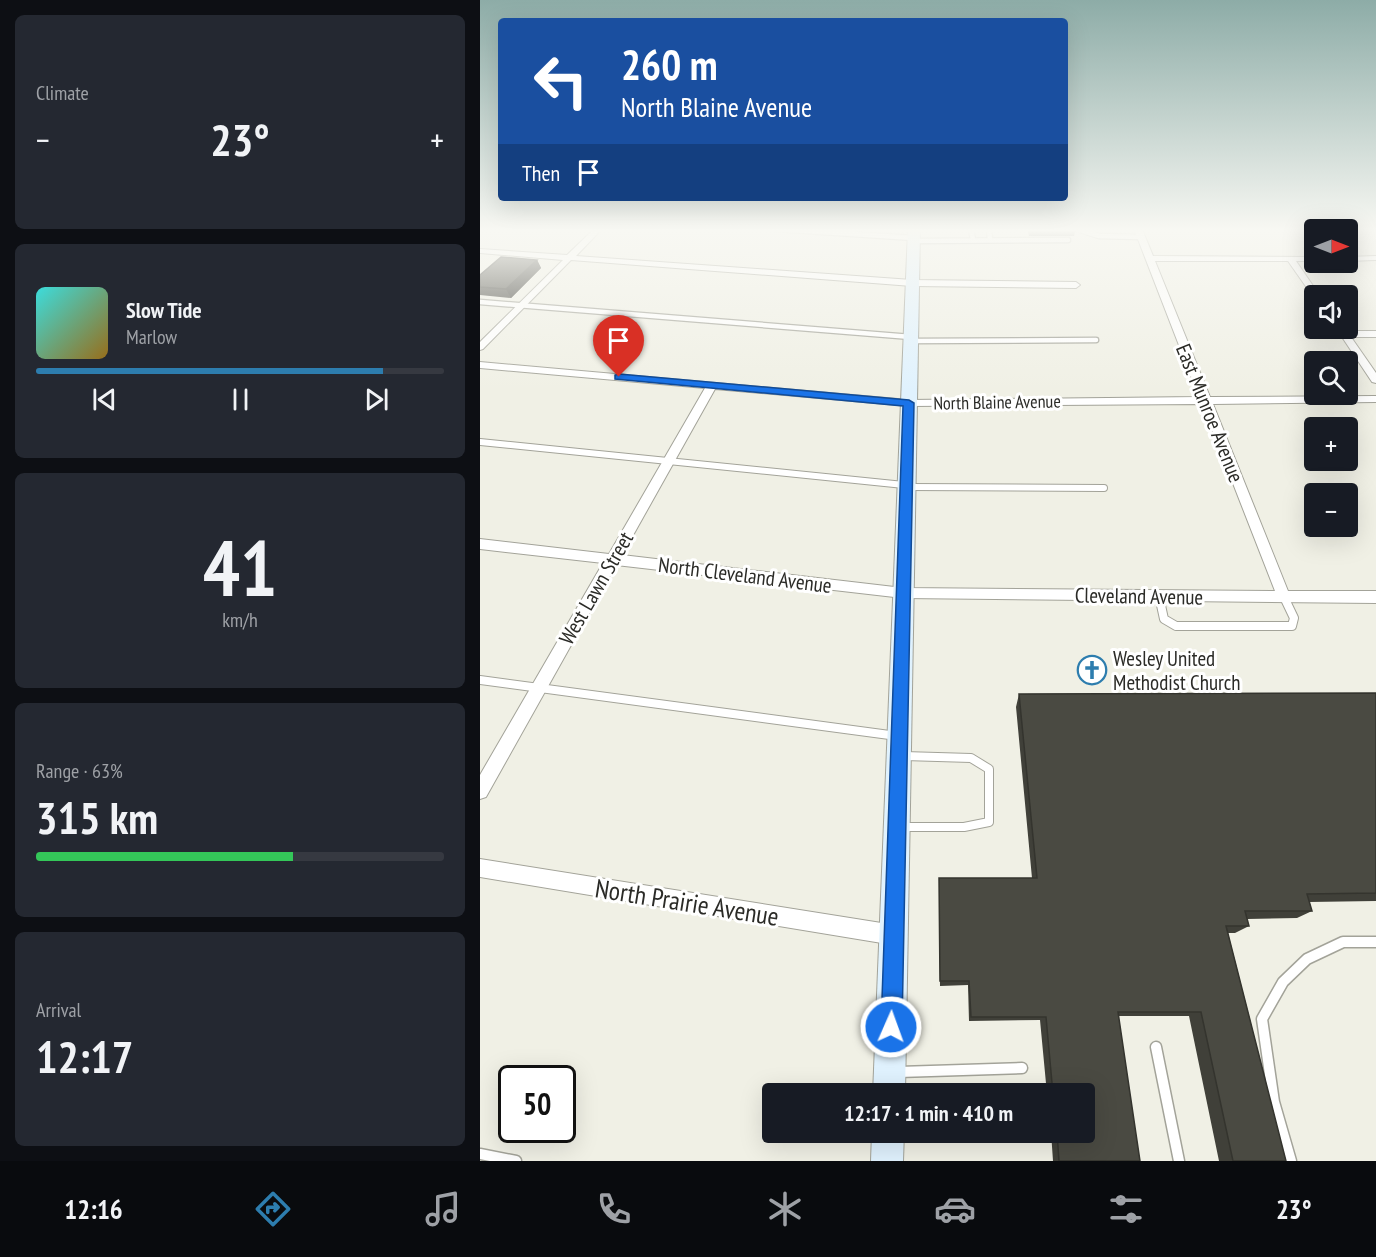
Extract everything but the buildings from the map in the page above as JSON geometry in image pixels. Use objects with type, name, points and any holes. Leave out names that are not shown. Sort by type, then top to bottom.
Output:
[{"type":"main road","points":[[890,1083],[912,283]]},
{"type":"main road","points":[[887,1161],[888,1143]]},
{"type":"street","points":[[480,347],[544,283]]},
{"type":"street","points":[[927,283],[1076,285]]},
{"type":"street","name":"East Munroe Avenue","points":[[1160,283],[1284,597]]},
{"type":"street","points":[[1358,332],[1376,334]]},
{"type":"street","points":[[1347,339],[1376,380]]},
{"type":"street","name":"North Blaine Avenue","points":[[480,365],[909,403],[1376,399]]},
{"type":"street","name":"West Lawn Street","points":[[480,791],[712,385]]},
{"type":"street","name":"North Cleveland Avenue","points":[[480,544],[903,593]]},
{"type":"street","name":"Cleveland Avenue","points":[[903,593],[1376,597]]},
{"type":"street","name":"North Prairie Avenue","points":[[480,868],[894,936]]},
{"type":"lane","points":[[480,302],[911,339],[1096,340]]},
{"type":"lane","points":[[480,442],[906,486],[1104,488]]},
{"type":"lane","points":[[1159,596],[1164,619],[1176,626],[1292,626],[1294,618],[1284,597]]},
{"type":"lane","points":[[480,680],[971,758],[989,770],[989,822],[964,827],[896,828]]},
{"type":"lane","points":[[1291,1161],[1274,1102],[1262,1019],[1283,982],[1306,959],[1343,942],[1376,942]]},
{"type":"lane","points":[[1156,1047],[1179,1161]]},
{"type":"lane","points":[[890,1083],[1022,1068]]},
{"type":"lane","points":[[480,1154],[516,1161]]},
{"type":"place","name":"Wesley United Methodist Church","points":[[1092,670]]},
{"type":"route","points":[[619,377],[909,403],[891,1027]]}]
